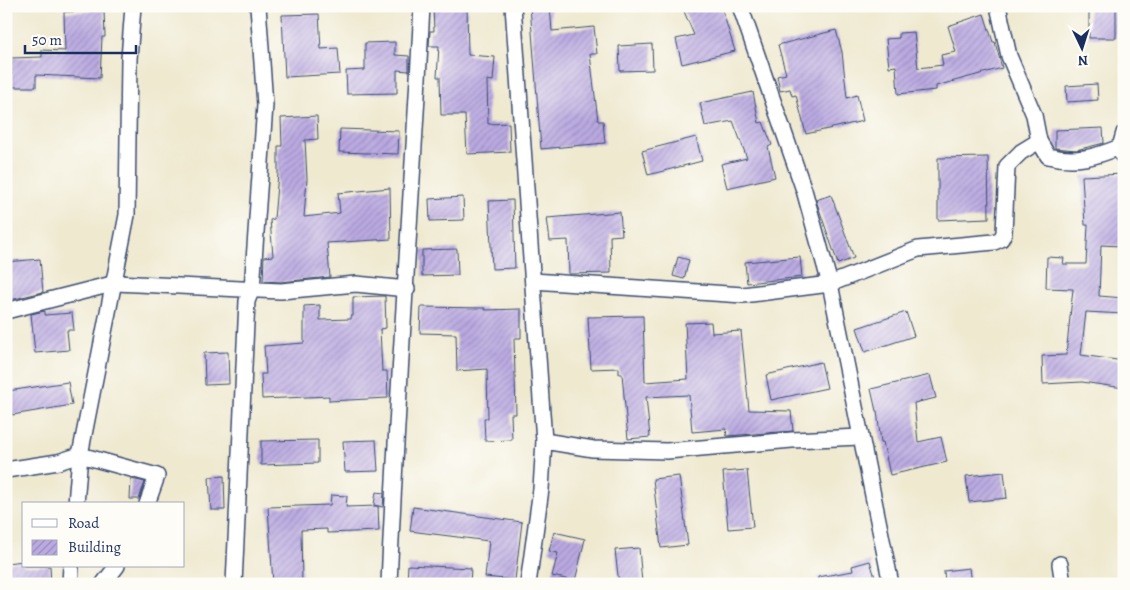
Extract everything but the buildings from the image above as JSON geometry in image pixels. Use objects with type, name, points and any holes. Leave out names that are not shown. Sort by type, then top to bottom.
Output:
[{"type":"street","points":[[76,502],[80,455],[116,283],[128,215],[129,59],[133,6]]},
{"type":"street","points":[[234,584],[247,301],[252,289],[265,105],[258,6]]},
{"type":"street","points":[[389,584],[394,468],[407,289],[422,6]]},
{"type":"street","points":[[513,6],[544,441],[541,489],[528,584]]},
{"type":"street","points":[[740,6],[804,190],[830,284],[891,584]]},
{"type":"street","points":[[998,6],[1009,56],[1031,106],[1039,141],[1048,156],[1066,160],[1088,159],[1123,145]]},
{"type":"street","points":[[533,281],[743,295],[830,284],[918,249],[994,242],[1001,239],[1004,233],[1007,166],[1021,152],[1039,141]]},
{"type":"street","points":[[6,311],[116,283],[302,290],[356,284],[407,289]]},
{"type":"street","points":[[544,441],[593,450],[667,451],[792,440],[860,437]]},
{"type":"street","points":[[6,470],[58,462],[80,455],[157,476],[148,502]]},
{"type":"street","points":[[1060,564],[1063,584]]},
{"type":"street","points":[[70,584],[71,568]]},
{"type":"street","points":[[102,584],[115,568]]}]
